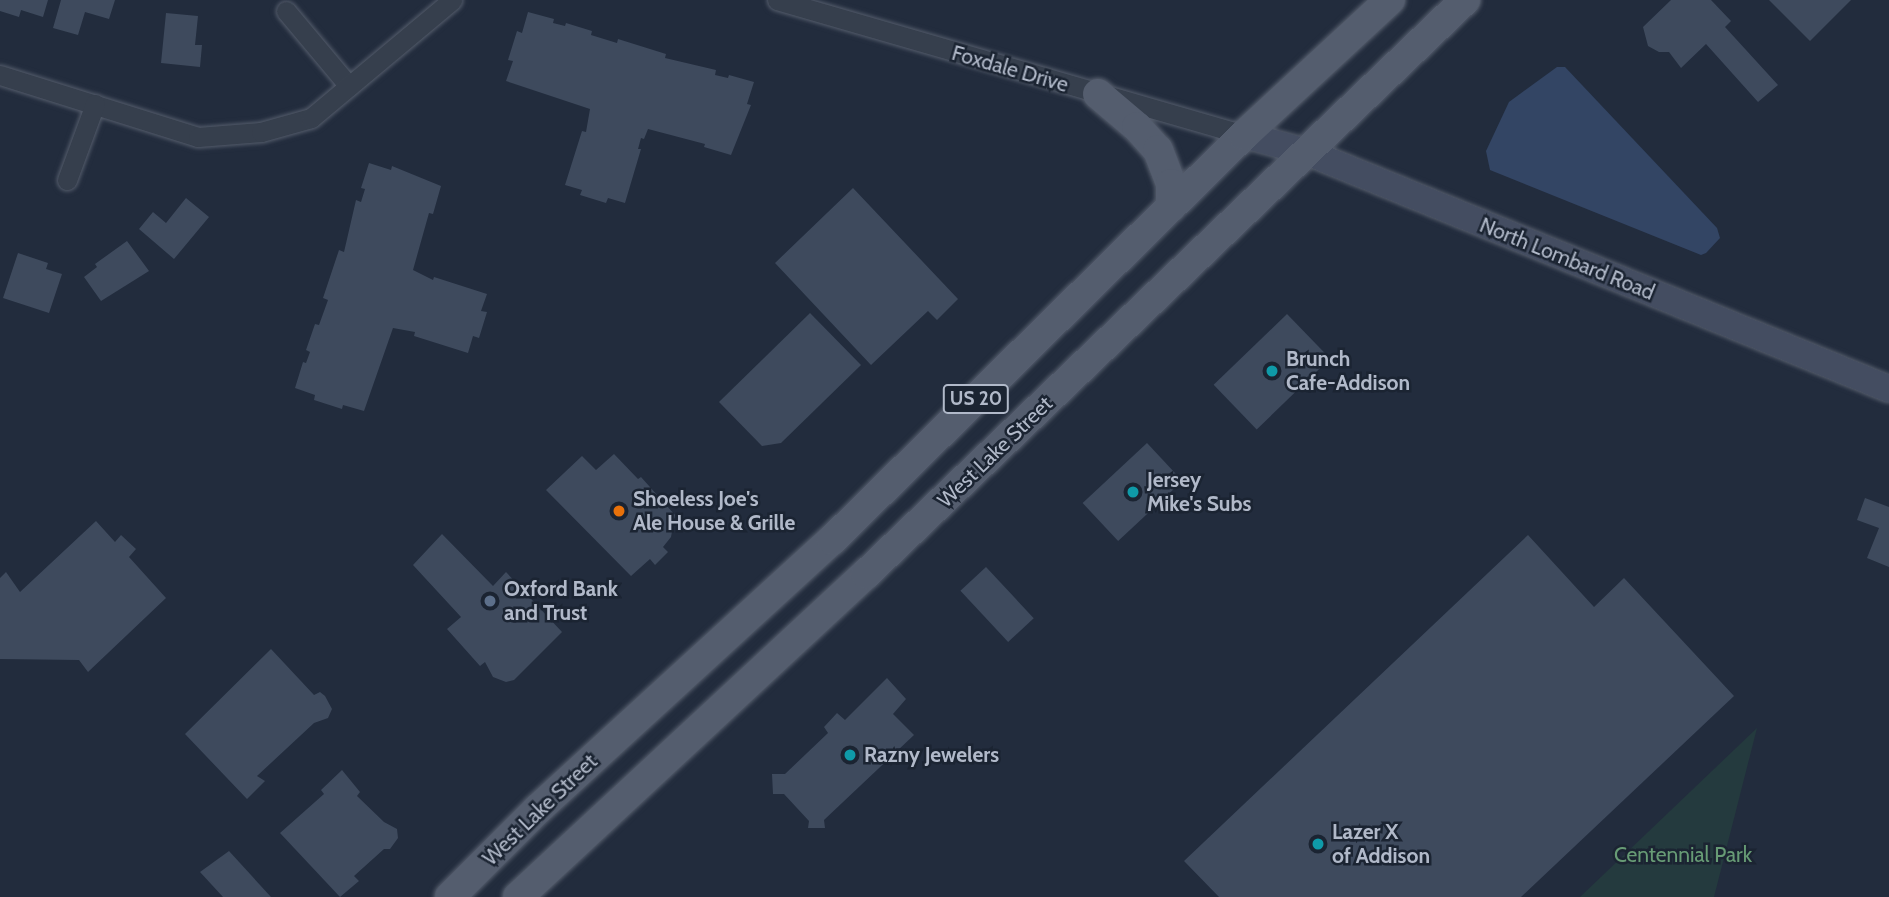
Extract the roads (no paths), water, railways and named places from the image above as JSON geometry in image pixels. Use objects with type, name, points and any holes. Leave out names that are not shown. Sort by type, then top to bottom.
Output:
[{"type":"main road","name":"West Lake Street","points":[[450,897],[538,809],[832,540],[1244,135],[1390,0]]},
{"type":"main road","name":"West Lake Street","points":[[518,897],[866,575],[1465,0]]},
{"type":"main road","points":[[1098,94],[1142,132],[1158,150],[1171,184],[1171,207]]},
{"type":"street","points":[[0,75],[198,136],[261,132],[311,118],[452,0]]},
{"type":"street","name":"Foxdale Drive","points":[[777,0],[1244,135]]},
{"type":"street","points":[[286,11],[349,86]]},
{"type":"street","points":[[67,180],[94,104]]},
{"type":"street","name":"North Lombard Road","points":[[1244,135],[1307,152],[1889,389]]},
{"type":"water","points":[[1557,67],[1565,67],[1717,228],[1720,238],[1706,253],[1701,255],[1490,170],[1486,151],[1509,102]]},
{"type":"place","name":"Brunch Cafe-Addison","points":[[1272,371]]},
{"type":"place","name":"Jersey Mike's Subs","points":[[1133,492]]},
{"type":"place","name":"Shoeless Joe's Ale House & Grille","points":[[619,511]]},
{"type":"place","name":"Oxford Bank and Trust","points":[[490,601]]},
{"type":"place","name":"Razny Jewelers","points":[[850,755]]},
{"type":"place","name":"Lazer X of Addison","points":[[1318,844]]},
{"type":"park label","name":"Centennial Park","points":[[1683,855]]}]
